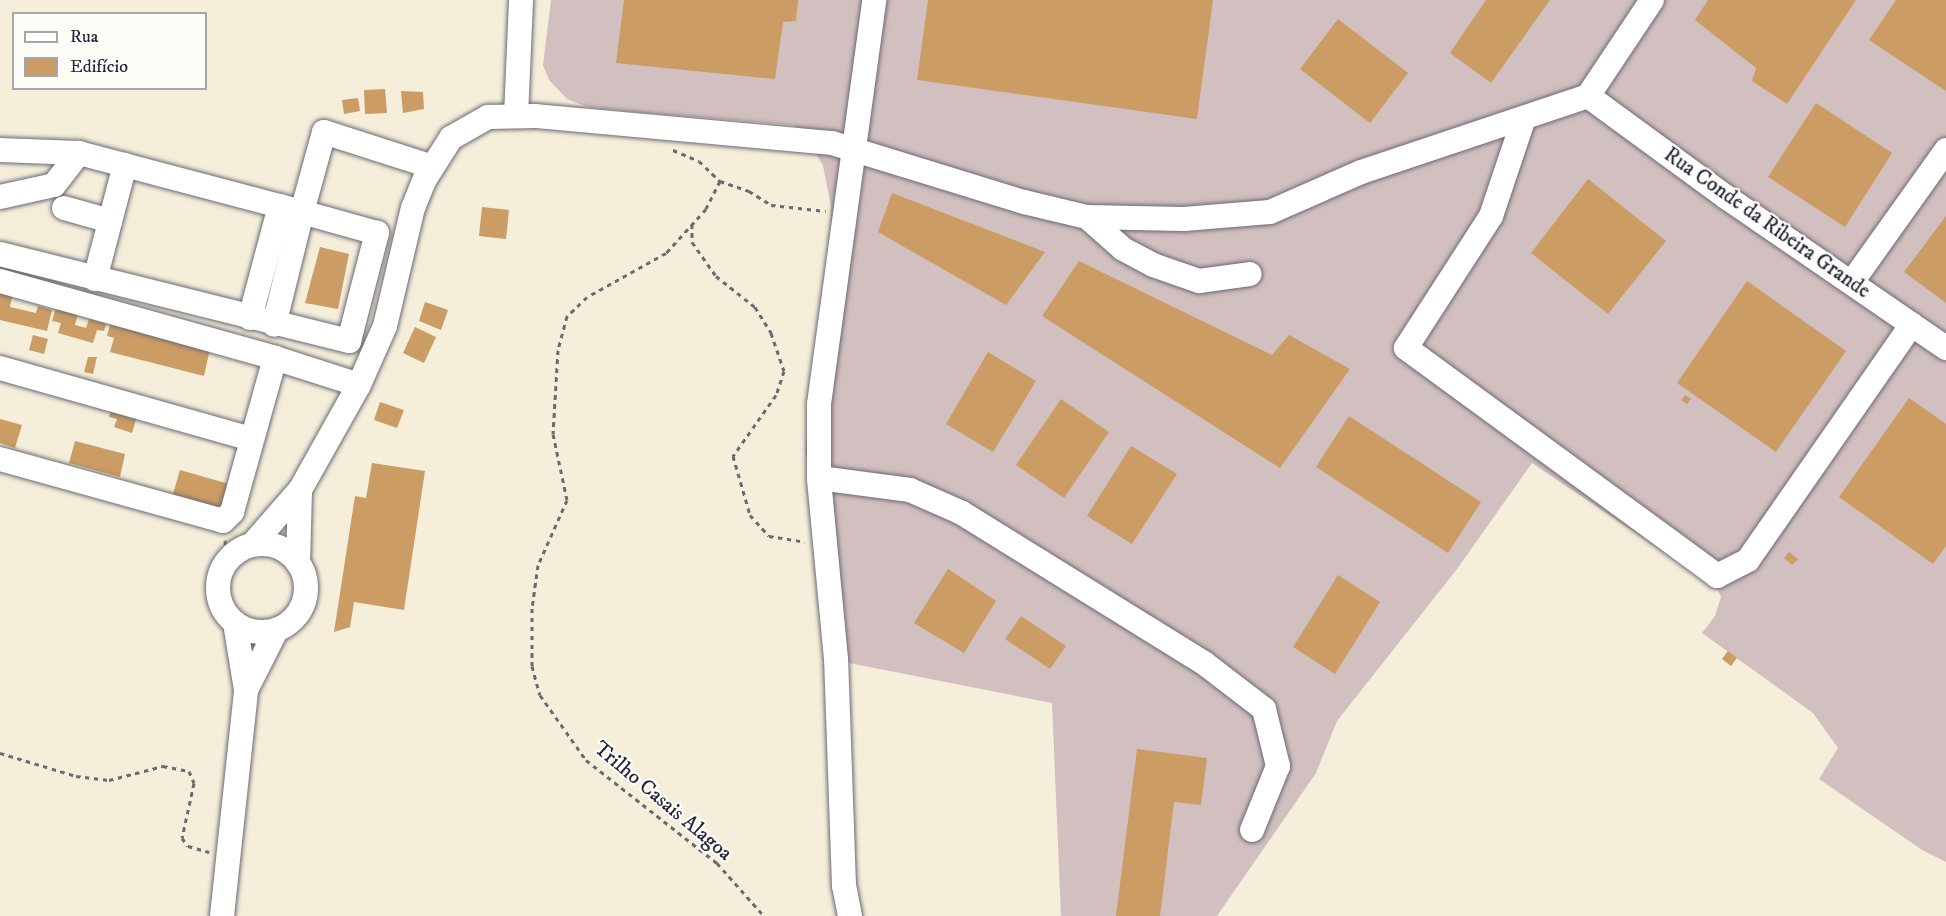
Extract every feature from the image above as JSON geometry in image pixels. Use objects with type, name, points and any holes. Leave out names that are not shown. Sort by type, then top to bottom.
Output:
[{"type":"street","points":[[516,116],[521,0]]},
{"type":"street","points":[[850,916],[844,886],[836,659],[819,478],[819,404],[874,0]]},
{"type":"street","points":[[300,490],[298,563],[305,594],[296,615],[277,629],[262,632],[235,623],[223,610],[218,594],[219,577],[227,561],[252,545],[300,490],[359,385],[385,326],[413,208],[433,167],[451,138],[488,117],[516,116],[724,132],[854,148],[1024,202],[1088,217],[1184,219],[1270,212],[1361,172],[1588,96],[1652,0]]},
{"type":"street","name":"Rua Conde da Ribeira Grande","points":[[1588,96],[1946,348]]},
{"type":"street","points":[[1524,118],[1491,216],[1406,348],[1717,576],[1748,560],[1912,324]]},
{"type":"street","points":[[250,318],[291,209],[324,132],[433,167]]},
{"type":"street","points":[[0,150],[79,153],[377,233],[349,341],[274,325],[0,254]]},
{"type":"street","points":[[1852,282],[1946,150]]},
{"type":"street","points":[[0,197],[54,185],[79,153]]},
{"type":"street","points":[[95,279],[125,165]]},
{"type":"street","points":[[64,208],[110,221]]},
{"type":"street","points":[[274,325],[291,209]]},
{"type":"street","points":[[1088,217],[1123,249],[1190,278],[1225,280],[1250,274]]},
{"type":"street","points":[[0,281],[275,358],[359,385]]},
{"type":"street","points":[[0,459],[223,521],[232,512],[275,358]]},
{"type":"street","points":[[0,368],[251,440]]},
{"type":"street","points":[[819,478],[910,490],[962,513],[1204,663],[1264,709],[1278,766],[1252,830]]},
{"type":"street","points":[[252,545],[273,545],[298,563]]},
{"type":"street","points":[[222,916],[246,690],[235,623]]},
{"type":"street","points":[[246,690],[277,629]]},
{"type":"path","points":[[647,127],[677,153],[714,172],[720,181],[749,191],[771,205],[817,212],[835,209],[848,191]]},
{"type":"path","name":"Trilho Casais Alagoa","points":[[720,181],[706,209],[666,253],[587,297],[567,316],[558,350],[553,434],[567,500],[538,565],[532,608],[532,666],[540,695],[586,760],[717,863],[764,916]]},
{"type":"path","points":[[692,223],[692,242],[716,276],[755,308],[771,333],[784,371],[765,414],[733,456],[750,515],[769,536],[797,544],[825,538]]},
{"type":"path","points":[[0,753],[76,777],[109,780],[163,766],[189,771],[194,783],[182,838],[188,846],[201,851],[229,854]]},
{"type":"shaded area","points":[[551,0],[1946,0],[1946,862],[1922,850],[1819,779],[1838,748],[1813,713],[1702,633],[1715,616],[1721,597],[1717,588],[1532,463],[1457,569],[1337,721],[1316,773],[1217,916],[1061,916],[1052,703],[844,662],[805,450],[831,245],[831,206],[823,166],[802,129],[793,125],[588,107],[567,99],[549,80],[543,65]]},
{"type":"building","points":[[624,0],[798,0],[796,21],[783,22],[775,79],[616,63]]},
{"type":"building","points":[[928,0],[1213,0],[1197,119],[917,80]]},
{"type":"building","points":[[1486,0],[1550,0],[1491,83],[1450,53]]},
{"type":"building","points":[[1708,0],[1856,0],[1787,104],[1752,81],[1756,68],[1695,20]]},
{"type":"building","points":[[1896,0],[1946,0],[1946,91],[1869,40]]},
{"type":"building","points":[[1338,19],[1408,73],[1370,123],[1300,69]]},
{"type":"building","points":[[385,89],[387,113],[365,114],[364,90]]},
{"type":"building","points":[[401,91],[423,92],[424,109],[403,113]]},
{"type":"building","points":[[358,98],[360,111],[344,114],[342,100]]},
{"type":"building","points":[[1816,103],[1892,153],[1845,227],[1768,177]]},
{"type":"building","points":[[1588,179],[1666,241],[1608,314],[1531,253]]},
{"type":"building","points":[[892,193],[1045,252],[1006,305],[878,232]]},
{"type":"building","points":[[482,207],[509,210],[506,239],[479,236]]},
{"type":"building","points":[[1946,216],[1946,303],[1904,272]]},
{"type":"building","points":[[320,247],[349,254],[338,309],[305,303]]},
{"type":"building","points":[[1079,261],[1272,355],[1289,335],[1350,369],[1280,468],[1042,316]]},
{"type":"building","points":[[1747,281],[1846,351],[1776,452],[1677,383]]},
{"type":"building","points":[[0,289],[13,292],[10,307],[36,313],[38,306],[52,310],[47,331],[0,320]]},
{"type":"building","points":[[425,302],[448,310],[441,330],[419,321]]},
{"type":"building","points":[[56,308],[78,314],[75,325],[86,328],[89,319],[106,324],[104,331],[97,330],[93,343],[58,333],[61,323],[52,321]]},
{"type":"building","points":[[110,325],[210,349],[204,376],[110,352],[114,338],[107,336]]},
{"type":"building","points":[[415,327],[436,337],[424,363],[403,353]]},
{"type":"building","points":[[33,335],[48,339],[44,354],[29,350]]},
{"type":"building","points":[[988,352],[1036,381],[993,452],[946,424]]},
{"type":"building","points":[[88,357],[97,357],[93,374],[84,372]]},
{"type":"building","points":[[1685,395],[1691,399],[1687,404],[1681,400]]},
{"type":"building","points":[[1909,398],[1946,424],[1946,546],[1933,564],[1839,497]]},
{"type":"building","points":[[1061,399],[1109,432],[1064,498],[1016,465]]},
{"type":"building","points":[[380,402],[404,410],[397,428],[374,420]]},
{"type":"building","points":[[112,406],[138,413],[132,433],[114,427],[117,419],[109,417]]},
{"type":"building","points":[[1349,416],[1481,502],[1448,553],[1316,467]]},
{"type":"building","points":[[0,419],[22,425],[15,448],[0,443]]},
{"type":"building","points":[[75,441],[125,454],[120,477],[69,463]]},
{"type":"building","points":[[1131,446],[1177,474],[1132,544],[1087,516]]},
{"type":"building","points":[[372,463],[425,471],[404,610],[354,602],[350,627],[334,632],[355,496],[366,498]]},
{"type":"building","points":[[180,470],[229,484],[222,508],[173,494]]},
{"type":"building","points":[[1789,552],[1798,559],[1792,565],[1784,558]]},
{"type":"building","points":[[948,569],[996,601],[964,653],[914,623]]},
{"type":"building","points":[[1338,575],[1380,602],[1335,674],[1293,647]]},
{"type":"building","points":[[1021,616],[1066,646],[1050,669],[1005,639]]},
{"type":"building","points":[[1728,651],[1737,658],[1731,666],[1722,659]]},
{"type":"building","points":[[1137,749],[1207,758],[1201,805],[1174,802],[1160,916],[1116,916]]}]
